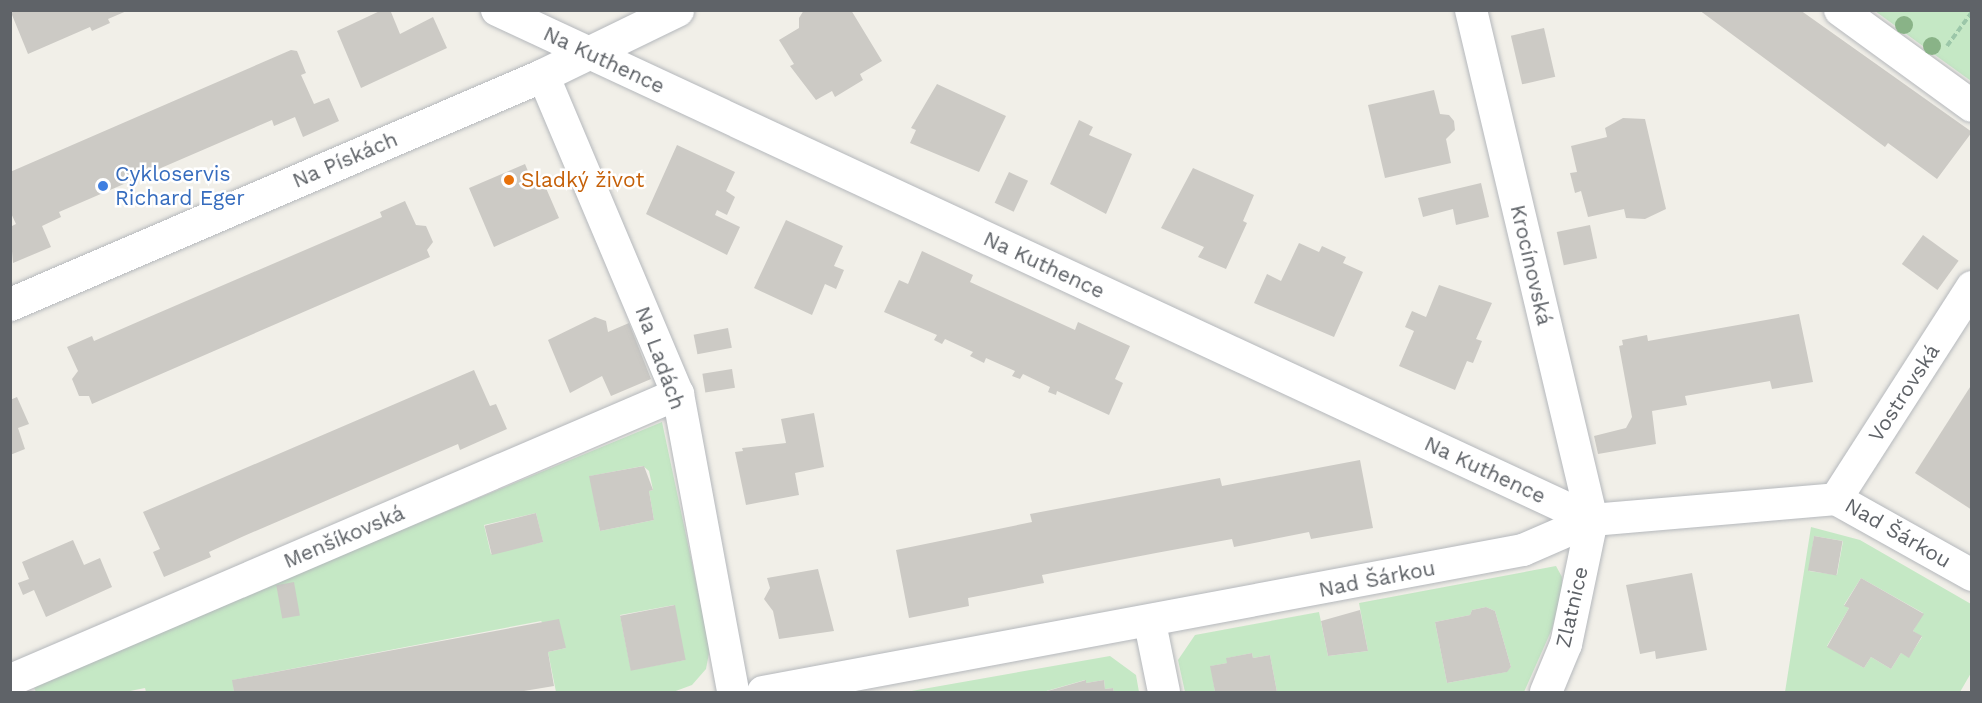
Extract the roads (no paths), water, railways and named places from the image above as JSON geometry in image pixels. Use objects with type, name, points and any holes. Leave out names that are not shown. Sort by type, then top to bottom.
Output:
[{"type":"street","name":"Na Kuthence","points":[[497,10],[1592,520]]},
{"type":"street","name":"Na Pískách","points":[[10,304],[543,75],[677,10]]},
{"type":"street","name":"Krocínovská","points":[[1471,10],[1592,520]]},
{"type":"street","points":[[1840,10],[1971,106]]},
{"type":"street","name":"Na Ladách","points":[[543,75],[678,394],[733,693]]},
{"type":"street","name":"Vostrovská","points":[[1836,498],[1971,287]]},
{"type":"street","name":"Menšíkovská","points":[[11,679],[678,394]]},
{"type":"street","name":"Nad Šárkou","points":[[763,693],[1150,623],[1524,550],[1592,520],[1836,498],[1971,575]]},
{"type":"street","name":"Zlatnice","points":[[1546,693],[1566,644],[1592,520]]},
{"type":"street","points":[[1150,623],[1164,693]]},
{"type":"street","points":[[11,679],[17,693]]},
{"type":"place","name":"Sladký život","points":[[509,180]]},
{"type":"place","name":"Cykloservis Richard Eger","points":[[103,186]]}]
